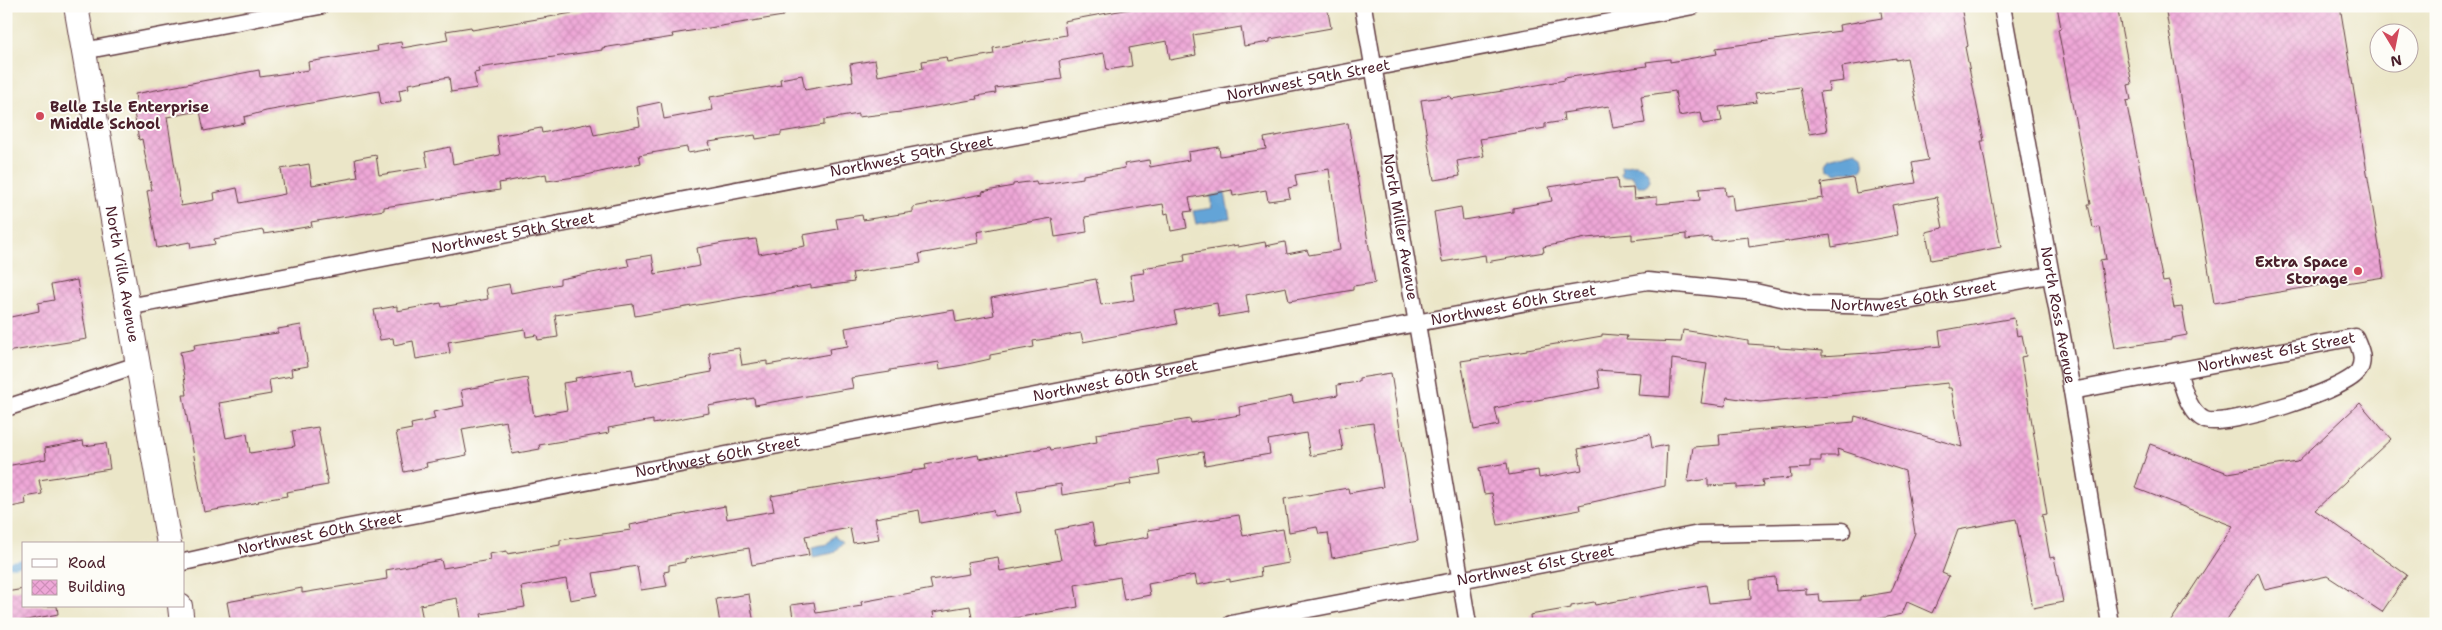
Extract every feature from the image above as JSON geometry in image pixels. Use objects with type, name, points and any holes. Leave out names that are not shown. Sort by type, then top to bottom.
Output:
[{"type":"street","name":"North Villa Avenue","points":[[76,6],[169,542]]},
{"type":"street","points":[[83,51],[320,6]]},
{"type":"street","name":"North Miller Avenue","points":[[1364,6],[1468,624]]},
{"type":"street","name":"Northwest 59th Street","points":[[128,307],[1694,6]]},
{"type":"street","name":"North Ross Avenue","points":[[2002,6],[2072,391],[2110,624]]},
{"type":"street","name":"Northwest 60th Street","points":[[185,562],[277,541],[1537,300],[1648,281],[1755,292],[1808,304],[1880,306],[2050,275]]},
{"type":"street","name":"Northwest 61st Street","points":[[2072,391],[2178,371],[2355,338],[2361,349],[2362,360],[2359,371],[2351,380],[2312,398],[2249,415],[2213,422],[2198,414],[2186,398],[2178,371]]},
{"type":"street","points":[[6,408],[137,365]]},
{"type":"street","name":"Northwest 61st Street","points":[[1231,624],[1699,534],[1842,531]]},
{"type":"street","points":[[180,608],[182,624]]},
{"type":"water","points":[[1856,151],[1863,156],[1864,163],[1861,170],[1837,173],[1827,169],[1826,163],[1829,158]]},
{"type":"water","points":[[1631,164],[1641,166],[1646,170],[1650,180],[1646,186],[1638,186],[1632,176],[1624,177],[1620,174],[1622,171],[1621,166]]},
{"type":"water","points":[[1225,193],[1230,218],[1196,224],[1193,211],[1212,208],[1210,196]]},
{"type":"water","points":[[834,535],[843,542],[833,553],[813,557],[812,547],[827,544]]},
{"type":"building","points":[[589,6],[783,6],[783,16],[672,34],[673,37],[602,48],[602,50],[478,68],[479,72],[474,73],[477,88],[451,92],[449,77],[408,84],[409,88],[399,90],[401,101],[381,104],[379,91],[266,111],[244,117],[245,123],[204,131],[200,111],[167,117],[181,206],[215,200],[214,193],[237,188],[240,203],[285,194],[281,169],[309,164],[312,185],[358,177],[355,159],[376,155],[379,175],[428,167],[425,152],[450,147],[453,164],[500,155],[497,136],[541,128],[542,133],[591,123],[594,135],[640,126],[637,107],[661,102],[664,119],[713,110],[710,97],[781,85],[780,79],[802,75],[805,90],[853,81],[850,64],[875,60],[878,76],[923,68],[922,61],[946,57],[947,62],[994,54],[993,48],[1066,35],[1064,21],[1146,6],[1327,6],[1331,28],[1270,39],[1270,42],[1244,46],[1241,27],[1193,35],[1196,55],[1170,60],[1167,41],[1129,48],[1132,66],[1107,70],[1104,53],[1059,61],[1062,79],[995,88],[996,93],[976,96],[977,99],[901,112],[858,117],[858,114],[824,120],[824,125],[781,132],[781,135],[756,139],[755,135],[709,142],[711,149],[688,153],[687,147],[639,155],[641,163],[582,176],[547,181],[546,174],[499,183],[500,190],[384,207],[384,210],[311,222],[312,226],[264,234],[263,230],[214,239],[215,244],[191,248],[190,242],[157,248],[147,191],[152,190],[142,139],[139,140],[134,113],[138,112],[135,94],[259,70],[260,77],[309,70],[308,62],[378,51],[377,46],[401,42],[402,48],[448,40],[446,31],[471,27],[472,30],[590,10]]},
{"type":"building","points":[[1880,6],[1961,6],[1968,46],[1965,47],[1984,141],[1981,141],[2001,247],[1931,260],[1926,232],[1943,228],[1937,197],[1892,205],[1898,235],[1832,247],[1830,235],[1749,247],[1748,237],[1711,241],[1711,237],[1686,240],[1686,234],[1632,240],[1632,234],[1586,238],[1543,247],[1544,252],[1486,262],[1485,255],[1442,262],[1434,212],[1461,207],[1463,220],[1513,212],[1513,208],[1552,201],[1549,187],[1617,178],[1618,189],[1633,188],[1634,199],[1657,197],[1657,204],[1700,200],[1699,189],[1725,187],[1726,196],[1732,195],[1734,211],[1823,198],[1821,183],[1853,178],[1856,193],[1916,183],[1912,163],[1928,160],[1907,58],[1896,60],[1896,58],[1842,67],[1844,81],[1828,83],[1829,91],[1820,92],[1827,131],[1809,134],[1800,87],[1755,93],[1757,102],[1719,107],[1722,121],[1703,124],[1701,112],[1679,116],[1675,91],[1641,96],[1645,123],[1613,128],[1609,106],[1563,113],[1564,121],[1545,124],[1545,128],[1480,139],[1484,156],[1457,161],[1460,176],[1434,180],[1421,100],[1450,96],[1451,99],[1509,90],[1565,80],[1564,78],[1647,66],[1646,62],[1670,59],[1670,62],[1717,54],[1716,48],[1840,31],[1839,25],[1882,18]]},
{"type":"building","points":[[2057,6],[2117,6],[2132,84],[2128,85],[2131,100],[2126,101],[2163,282],[2169,281],[2174,308],[2182,307],[2187,335],[2171,338],[2171,340],[2115,348],[2100,260],[2106,259],[2100,227],[2093,228],[2088,204],[2091,204],[2058,29],[2061,28]]},
{"type":"building","points":[[2165,6],[2340,6],[2384,277],[2327,286],[2327,284],[2214,303]]},
{"type":"building","points":[[1348,123],[1375,283],[1353,286],[1353,290],[1289,301],[1286,287],[1246,295],[1249,312],[1219,317],[1217,303],[1174,311],[1177,324],[1083,342],[1081,333],[1033,341],[1034,347],[990,355],[990,359],[963,365],[940,369],[939,362],[890,370],[890,372],[851,378],[853,388],[755,405],[754,398],[708,406],[709,413],[653,424],[653,420],[608,428],[609,433],[539,445],[540,449],[512,454],[506,421],[462,429],[467,455],[426,463],[427,467],[404,472],[396,432],[412,429],[411,424],[435,419],[433,412],[464,406],[461,390],[527,378],[534,416],[567,410],[563,383],[576,381],[575,378],[632,369],[635,386],[712,372],[709,353],[739,348],[742,365],[767,361],[767,365],[830,354],[829,349],[848,346],[845,328],[954,310],[956,322],[994,315],[991,298],[1096,279],[1101,305],[1134,300],[1130,275],[1144,273],[1143,268],[1185,261],[1184,254],[1265,242],[1266,246],[1285,242],[1287,254],[1307,250],[1309,255],[1340,250],[1329,169],[1295,175],[1297,186],[1288,188],[1290,198],[1268,201],[1266,190],[1233,196],[1232,190],[1189,198],[1192,211],[1184,212],[1187,228],[1171,231],[1168,213],[1165,214],[1163,204],[1085,217],[1087,232],[1055,237],[1052,218],[977,232],[979,243],[919,254],[921,263],[852,273],[854,282],[811,288],[811,285],[635,316],[633,304],[555,315],[558,337],[538,340],[537,335],[526,337],[525,329],[448,342],[450,353],[416,359],[413,341],[394,345],[393,338],[380,340],[374,310],[397,306],[397,311],[441,303],[442,307],[488,299],[486,288],[509,284],[511,293],[560,284],[560,279],[629,266],[627,259],[652,255],[655,274],[700,266],[697,248],[723,243],[756,239],[759,254],[805,246],[803,235],[838,229],[836,219],[862,215],[863,220],[913,212],[913,207],[983,194],[982,192],[1013,186],[1013,184],[1036,181],[1037,185],[1083,178],[1083,175],[1125,168],[1124,164],[1149,160],[1150,167],[1189,160],[1188,152],[1219,147],[1220,156],[1266,149],[1264,138]]},
{"type":"building","points":[[77,280],[87,339],[6,352],[6,318],[39,311],[38,303],[54,300],[51,285]]},
{"type":"building","points":[[2014,318],[2017,336],[2022,335],[2026,356],[2021,357],[2047,514],[2042,515],[2050,558],[2054,557],[2063,602],[2033,608],[2016,519],[1958,530],[1942,573],[1949,576],[1932,613],[1907,602],[1902,614],[1853,624],[1531,624],[1530,615],[1594,602],[1595,605],[1706,585],[1709,603],[1751,599],[1750,580],[1775,577],[1776,591],[1806,589],[1806,595],[1819,594],[1820,602],[1860,600],[1860,597],[1891,592],[1915,533],[1905,471],[1837,449],[1838,456],[1821,456],[1821,461],[1810,461],[1810,468],[1790,469],[1791,478],[1762,480],[1763,486],[1737,488],[1737,484],[1708,486],[1708,479],[1688,482],[1693,447],[1720,445],[1719,434],[1854,422],[1855,416],[1962,447],[1951,388],[1948,388],[1948,383],[1760,402],[1727,397],[1725,406],[1701,403],[1707,364],[1672,359],[1670,397],[1638,395],[1640,373],[1597,370],[1600,388],[1495,408],[1499,425],[1474,430],[1461,361],[1527,351],[1527,349],[1602,336],[1602,334],[1627,336],[1626,340],[1681,342],[1683,330],[1748,341],[1748,344],[1822,351],[1822,356],[1868,353],[1941,346],[1939,331]]},
{"type":"building","points":[[301,325],[308,366],[291,369],[292,376],[269,380],[271,394],[219,403],[226,438],[247,434],[250,453],[295,446],[292,431],[318,427],[328,485],[286,492],[287,496],[204,512],[183,395],[187,395],[180,352],[195,349],[194,345],[278,333],[278,329]]},
{"type":"building","points":[[1391,373],[1418,541],[1332,558],[1328,533],[1319,534],[1317,527],[1289,532],[1284,499],[1348,488],[1349,493],[1383,487],[1373,423],[1339,428],[1343,450],[1310,456],[1306,433],[1268,440],[1270,454],[1205,465],[1203,452],[1158,460],[1160,474],[1130,479],[1131,484],[1062,495],[1061,484],[1017,491],[1021,512],[994,516],[993,510],[921,523],[919,510],[875,518],[879,539],[853,543],[850,528],[805,536],[809,555],[752,565],[749,548],[685,559],[685,562],[669,565],[669,571],[664,572],[667,586],[641,590],[637,566],[593,573],[597,595],[570,600],[566,579],[521,587],[525,607],[481,614],[483,624],[461,624],[457,598],[420,605],[423,620],[402,624],[231,624],[227,602],[302,588],[302,593],[387,579],[386,570],[441,560],[443,568],[490,560],[489,554],[507,551],[507,554],[560,545],[560,540],[631,530],[630,525],[725,506],[727,519],[774,511],[771,496],[912,473],[912,471],[926,469],[925,465],[978,455],[979,459],[1050,447],[1051,450],[1097,442],[1096,434],[1190,419],[1191,423],[1240,415],[1239,407],[1292,396],[1293,403],[1338,395],[1337,385],[1359,382],[1359,378]]},
{"type":"building","points":[[2360,403],[2391,439],[2315,510],[2407,575],[2382,612],[2327,576],[2265,590],[2258,572],[2224,624],[2169,624],[2233,526],[2135,488],[2150,444],[2228,473],[2297,462]]},
{"type":"building","points":[[1650,434],[1652,448],[1667,445],[1665,486],[1579,505],[1580,510],[1498,525],[1492,493],[1484,494],[1479,468],[1507,463],[1509,475],[1538,470],[1539,478],[1582,470],[1578,449]]},
{"type":"building","points":[[83,441],[84,446],[106,443],[110,469],[39,480],[42,494],[25,497],[26,504],[6,508],[6,466],[46,459],[45,448]]},
{"type":"building","points":[[1239,515],[1243,536],[1283,529],[1289,563],[1260,568],[1261,576],[1230,582],[1230,579],[1197,585],[1195,575],[1148,584],[1150,595],[1124,600],[1120,577],[1075,585],[1078,607],[1009,619],[1010,624],[973,624],[970,606],[933,612],[935,624],[794,624],[791,605],[814,602],[816,613],[862,606],[861,602],[932,589],[930,580],[969,574],[967,562],[998,557],[1000,571],[1061,560],[1055,530],[1092,523],[1096,546],[1149,537],[1148,530]]},
{"type":"building","points":[[22,589],[22,608],[57,608],[58,614],[6,624],[6,592]]},
{"type":"building","points":[[749,594],[754,624],[720,624],[716,599]]},
{"type":"waterway","points":[[6,565],[22,562]]},
{"type":"place","name":"Belle Isle Enterprise Middle School","points":[[40,116]]},
{"type":"place","name":"Extra Space Storage","points":[[2358,271]]}]
